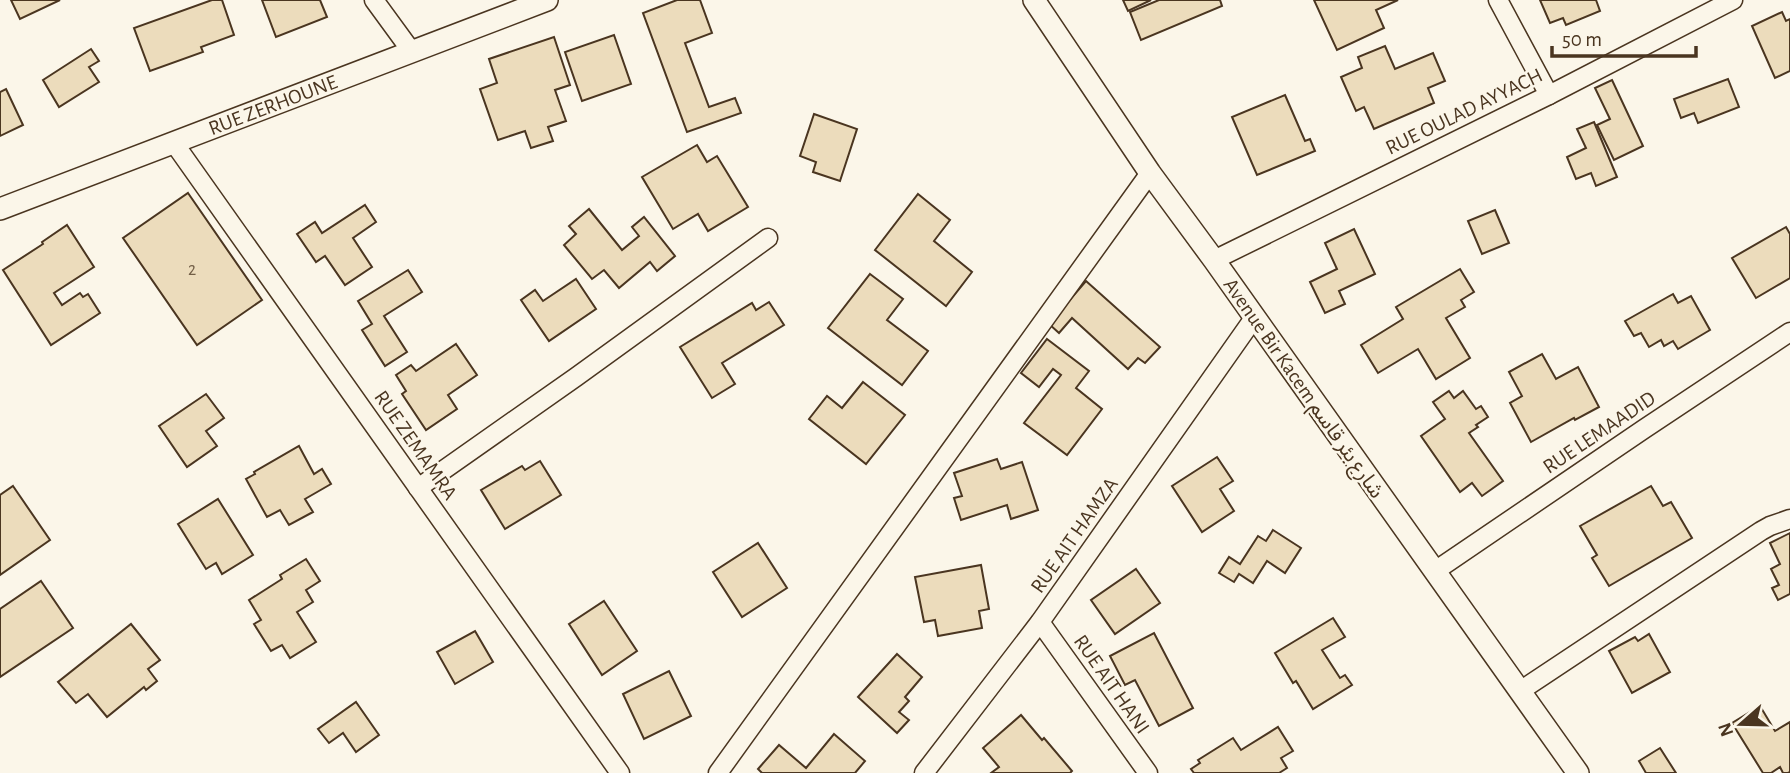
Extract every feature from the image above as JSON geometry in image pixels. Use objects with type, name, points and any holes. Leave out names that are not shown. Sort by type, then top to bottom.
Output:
[{"type":"street","points":[[374,0],[412,52]]},
{"type":"street","name":"RUE ZERHOUNE","points":[[0,209],[547,0]]},
{"type":"street","name":"Avenue Bir Kacem شارع بئر قاسم","points":[[1034,0],[1150,173],[1578,773]]},
{"type":"street","points":[[1498,0],[1549,95]]},
{"type":"street","name":"RUE OULAD AYYACH","points":[[1214,260],[1549,95],[1733,0]]},
{"type":"street","name":"RUE ZEMAMRA","points":[[174,142],[620,773]]},
{"type":"street","points":[[718,773],[1150,173]]},
{"type":"street","points":[[418,488],[768,238]]},
{"type":"street","name":"RUE AIT HAMZA","points":[[933,769],[1254,318]]},
{"type":"street","name":"RUE LEMAADID","points":[[1435,572],[1790,332]]},
{"type":"street","points":[[1520,691],[1761,531],[1790,519]]},
{"type":"street","name":"RUE AIT HANI","points":[[1040,622],[1147,773]]},
{"type":"building","points":[[11,0],[60,0],[20,19]]},
{"type":"building","points":[[212,0],[222,0],[234,35],[201,47],[203,52],[150,71],[134,28]]},
{"type":"building","points":[[262,0],[320,0],[327,17],[276,37]]},
{"type":"building","points":[[677,0],[700,0],[712,33],[685,43],[709,107],[735,98],[741,113],[687,132],[643,13]]},
{"type":"building","points":[[1123,0],[1151,0],[1128,11]]},
{"type":"building","points":[[1159,0],[1220,0],[1222,6],[1141,40],[1130,12]]},
{"type":"building","points":[[1314,0],[1398,0],[1376,10],[1384,28],[1337,50]]},
{"type":"building","points":[[1540,0],[1596,0],[1600,11],[1566,25],[1563,18],[1550,23]]},
{"type":"building","points":[[1782,12],[1786,21],[1790,19],[1790,71],[1775,78],[1752,26]]},
{"type":"building","points":[[614,35],[631,84],[582,101],[565,52]]},
{"type":"building","points":[[554,37],[570,85],[555,90],[566,121],[548,127],[553,141],[531,148],[525,131],[498,140],[480,89],[497,83],[489,59]]},
{"type":"building","points":[[1385,46],[1395,69],[1433,53],[1445,81],[1428,88],[1434,103],[1374,129],[1364,107],[1356,111],[1341,77],[1362,68],[1358,57]]},
{"type":"building","points":[[91,49],[99,61],[89,67],[99,82],[59,107],[43,80]]},
{"type":"building","points":[[1728,79],[1739,107],[1698,123],[1694,113],[1681,118],[1674,99]]},
{"type":"building","points":[[1612,80],[1643,146],[1614,160],[1597,125],[1610,119],[1595,88]]},
{"type":"building","points":[[6,89],[23,125],[0,136],[0,92]]},
{"type":"building","points":[[1285,95],[1305,141],[1310,139],[1315,151],[1257,175],[1232,117]]},
{"type":"building","points":[[814,114],[857,129],[840,181],[813,172],[816,162],[800,156]]},
{"type":"building","points":[[1594,122],[1617,177],[1596,186],[1591,173],[1576,179],[1567,157],[1586,148],[1577,129]]},
{"type":"building","points":[[697,145],[707,162],[717,156],[748,207],[708,231],[698,214],[673,229],[642,177]]},
{"type":"building","points":[[188,193],[262,300],[197,345],[123,238]]},
{"type":"building","points":[[918,194],[950,220],[934,241],[972,272],[946,306],[875,250]]},
{"type":"building","points":[[365,205],[376,222],[353,238],[372,267],[345,285],[325,256],[316,262],[297,234],[315,222],[322,233]]},
{"type":"building","points":[[589,209],[622,250],[639,236],[632,227],[644,217],[675,256],[657,271],[650,262],[619,288],[604,270],[592,279],[564,245],[576,234],[569,226]]},
{"type":"building","points":[[1495,210],[1509,243],[1482,254],[1468,221]]},
{"type":"building","points":[[67,225],[94,267],[54,293],[62,305],[80,293],[83,297],[88,294],[100,313],[51,345],[3,270]]},
{"type":"building","points":[[1786,227],[1790,234],[1790,278],[1756,298],[1732,258]]},
{"type":"building","points":[[1354,229],[1375,274],[1339,291],[1345,304],[1325,313],[1310,282],[1337,269],[1325,243]]},
{"type":"building","points":[[1460,269],[1474,292],[1461,300],[1465,307],[1446,318],[1470,358],[1436,379],[1418,349],[1378,373],[1361,345],[1403,319],[1396,307]]},
{"type":"building","points":[[408,270],[422,292],[384,316],[407,352],[385,366],[362,330],[372,324],[358,301]]},
{"type":"building","points":[[870,274],[903,299],[887,320],[928,351],[902,385],[828,328]]},
{"type":"building","points":[[576,279],[596,309],[549,341],[521,300],[535,290],[543,301]]},
{"type":"building","points":[[1086,281],[1160,347],[1145,363],[1138,358],[1128,369],[1072,318],[1059,333],[1049,324]]},
{"type":"building","points":[[1673,294],[1678,303],[1691,296],[1710,330],[1678,349],[1673,341],[1664,346],[1661,340],[1649,347],[1641,333],[1634,336],[1625,321]]},
{"type":"building","points":[[769,302],[784,325],[722,363],[735,384],[712,398],[680,347],[752,303],[756,310]]},
{"type":"building","points":[[1047,339],[1089,371],[1076,388],[1102,409],[1067,455],[1024,423],[1061,375],[1053,369],[1039,387],[1021,373]]},
{"type":"building","points":[[456,344],[477,375],[448,395],[457,409],[426,430],[402,394],[406,391],[396,375],[411,365],[416,371]]},
{"type":"building","points":[[1542,354],[1556,379],[1578,367],[1599,407],[1531,442],[1510,403],[1522,396],[1509,372]]},
{"type":"building","points":[[863,382],[905,415],[866,464],[809,419],[827,396],[842,408]]},
{"type":"building","points":[[1449,391],[1454,398],[1463,391],[1476,409],[1481,406],[1488,417],[1469,433],[1503,481],[1482,496],[1472,483],[1460,492],[1421,436],[1445,419],[1433,402]]},
{"type":"building","points":[[206,394],[224,418],[206,431],[217,446],[187,467],[159,426]]},
{"type":"building","points":[[299,446],[314,474],[322,469],[331,484],[305,499],[313,512],[289,525],[280,510],[267,517],[246,479]]},
{"type":"building","points":[[1217,457],[1233,481],[1220,489],[1234,511],[1202,532],[1172,486]]},
{"type":"building","points":[[997,459],[1001,469],[1022,462],[1038,510],[1011,519],[1007,505],[961,520],[954,498],[962,496],[954,473]]},
{"type":"building","points":[[540,461],[561,495],[505,529],[481,490],[522,466],[525,470]]},
{"type":"building","points":[[13,486],[50,540],[0,575],[0,495]]},
{"type":"building","points":[[1651,486],[1663,506],[1671,502],[1692,538],[1609,586],[1592,558],[1597,555],[1580,526]]},
{"type":"building","points":[[218,499],[253,555],[222,574],[216,563],[206,569],[178,524]]},
{"type":"building","points":[[1273,530],[1301,548],[1285,573],[1267,561],[1253,583],[1239,574],[1234,582],[1219,573],[1229,557],[1240,564],[1258,536],[1266,541]]},
{"type":"building","points":[[1790,533],[1790,594],[1778,600],[1772,588],[1779,585],[1771,569],[1780,564],[1770,543]]},
{"type":"building","points":[[758,543],[787,588],[742,617],[713,572]]},
{"type":"building","points":[[306,559],[320,581],[306,590],[313,602],[297,612],[316,642],[290,658],[282,645],[271,651],[254,624],[261,620],[249,600],[282,579],[280,575]]},
{"type":"building","points":[[981,565],[989,609],[979,611],[982,628],[938,636],[935,620],[924,622],[915,577]]},
{"type":"building","points":[[1136,569],[1160,603],[1115,634],[1091,600]]},
{"type":"building","points":[[41,581],[73,628],[0,677],[0,609]]},
{"type":"building","points":[[604,601],[637,651],[602,675],[569,624]]},
{"type":"building","points":[[1333,618],[1345,637],[1322,650],[1340,678],[1345,675],[1352,685],[1313,709],[1275,653]]},
{"type":"building","points":[[131,624],[160,660],[148,669],[157,681],[146,690],[144,687],[107,717],[88,694],[76,703],[58,682]]},
{"type":"building","points":[[475,631],[493,662],[455,684],[437,652]]},
{"type":"building","points":[[1154,633],[1193,708],[1159,726],[1135,680],[1125,685],[1110,656]]},
{"type":"building","points":[[1649,634],[1670,672],[1632,693],[1609,651],[1635,637],[1638,641]]},
{"type":"building","points":[[897,654],[922,677],[905,697],[909,701],[899,712],[909,720],[897,733],[858,697]]},
{"type":"building","points":[[669,671],[691,716],[644,739],[623,694]]},
{"type":"building","points":[[356,702],[379,735],[356,752],[343,733],[329,743],[318,729]]},
{"type":"building","points":[[1760,706],[1775,731],[1790,722],[1788,773],[1783,773],[1780,767],[1771,773],[1763,773],[1732,723]]},
{"type":"building","points":[[1021,715],[1072,771],[1070,773],[991,773],[999,767],[983,748]]},
{"type":"building","points":[[1278,727],[1293,751],[1281,758],[1287,768],[1279,773],[1194,773],[1191,769],[1200,763],[1198,760],[1233,738],[1241,750]]},
{"type":"building","points":[[834,734],[865,761],[855,773],[762,773],[758,769],[779,745],[806,768]]},
{"type":"building","points":[[1660,748],[1676,773],[1646,773],[1639,761]]}]
